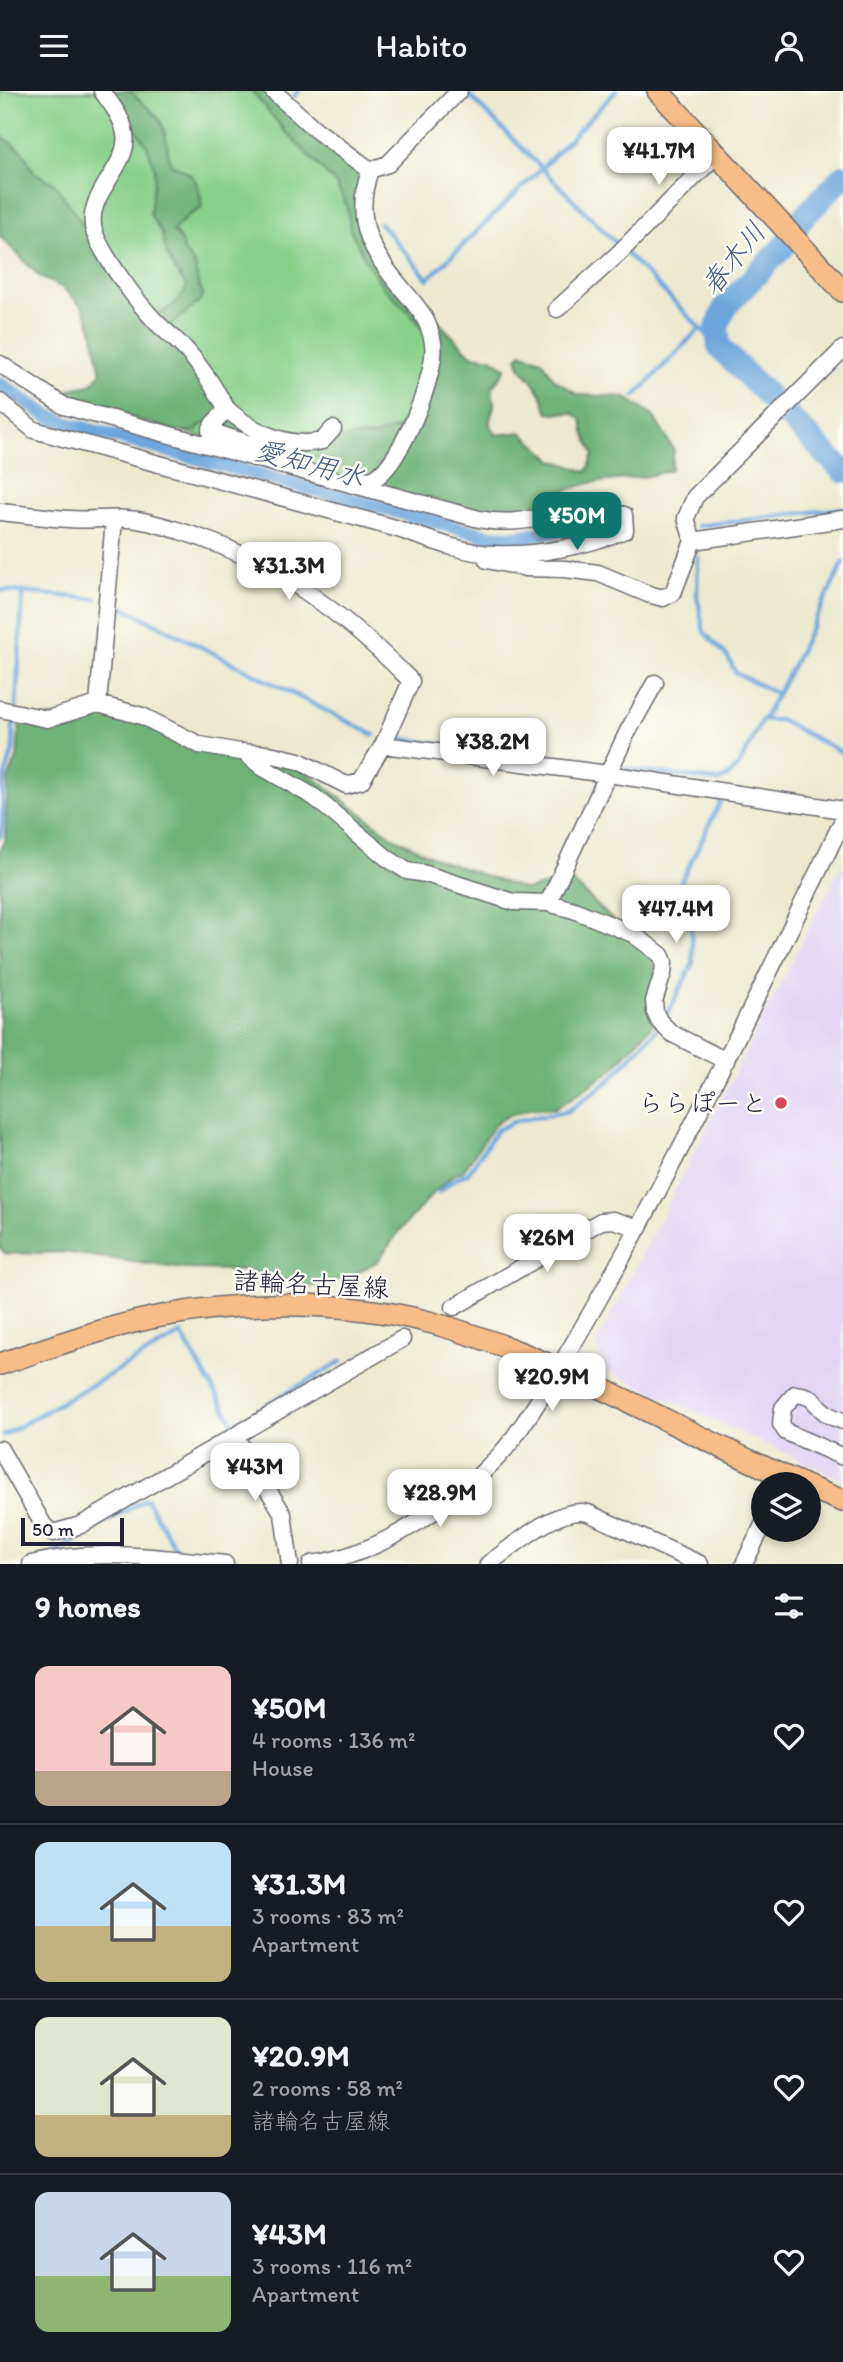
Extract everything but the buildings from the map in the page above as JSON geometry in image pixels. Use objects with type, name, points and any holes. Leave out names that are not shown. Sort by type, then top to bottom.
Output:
[{"type":"main road","points":[[658,91],[843,291]]},
{"type":"main road","name":"諸輪名古屋線","points":[[0,1364],[101,1331],[167,1315],[229,1307],[307,1306],[357,1309],[429,1322],[560,1370],[769,1472]]},
{"type":"main road","points":[[821,1492],[843,1501]]},
{"type":"street","points":[[103,91],[122,123],[125,142],[123,153],[93,215],[95,234],[121,279],[138,302],[193,359],[227,409],[252,428],[295,442],[322,441],[333,429]]},
{"type":"street","points":[[272,91],[316,130],[370,170]]},
{"type":"street","points":[[370,170],[388,164],[459,91]]},
{"type":"street","points":[[557,309],[622,250],[717,154]]},
{"type":"street","points":[[227,409],[213,424],[211,431],[367,479],[376,478],[397,453],[427,389],[434,345],[427,320],[387,271],[367,234],[362,209],[370,170]]},
{"type":"street","points":[[439,543],[465,556],[526,568],[598,573],[663,598],[673,593],[693,541],[686,518],[695,497],[843,349]]},
{"type":"street","points":[[0,364],[64,406],[479,519],[511,523],[595,511],[624,515],[625,530],[597,542],[537,551],[493,554],[439,543],[382,524],[34,429],[0,402]]},
{"type":"street","points":[[0,512],[71,519],[127,519],[169,528],[228,548],[278,572],[353,626],[411,681],[383,745],[361,782],[346,785],[299,761],[269,754],[200,745],[142,716],[98,704],[47,719],[0,709]]},
{"type":"street","points":[[98,704],[114,519]]},
{"type":"street","points":[[693,541],[843,519]]},
{"type":"street","points":[[548,903],[627,733],[655,683]]},
{"type":"street","points":[[383,745],[608,774],[843,810]]},
{"type":"street","points":[[244,752],[262,767],[314,797],[387,858],[407,871],[426,874],[513,902],[548,903],[584,913],[633,934],[661,955],[664,962],[654,1001],[659,1021],[671,1033],[726,1061]]},
{"type":"street","points":[[321,1563],[353,1555],[401,1532],[459,1492],[498,1458],[560,1370],[639,1228],[726,1061],[843,820]]},
{"type":"street","points":[[454,1307],[601,1221],[613,1220],[639,1228]]},
{"type":"street","points":[[0,1449],[44,1526],[53,1533],[81,1525],[402,1339]]},
{"type":"street","points":[[843,1421],[824,1412],[819,1404],[806,1395],[795,1394],[783,1408],[781,1424],[786,1432],[843,1457]]},
{"type":"street","points":[[235,1436],[283,1514],[290,1564]]},
{"type":"street","points":[[488,1564],[558,1515],[575,1511],[588,1513],[700,1564]]},
{"type":"street","points":[[744,1564],[755,1542]]},
{"type":"street","points":[[31,1564],[123,1554],[225,1564]]},
{"type":"shaded area","name":"ららぽーと","points":[[843,862],[843,1480],[605,1370],[596,1345]]},
{"type":"green space","points":[[0,91],[267,91],[372,230],[384,255],[440,324],[471,355],[491,358],[506,368],[492,388],[494,405],[489,423],[497,435],[383,489],[67,398],[70,389],[91,385],[101,373],[92,328],[83,307],[62,287],[40,277],[0,236]]},
{"type":"green space","points":[[112,91],[131,91],[157,116],[164,130],[171,164],[191,175],[197,185],[202,208],[189,215],[173,231],[195,265],[203,294],[199,302],[171,325],[219,407],[272,429],[313,439],[373,436],[398,428],[425,410],[438,352],[414,317],[383,287],[365,259],[350,229],[347,206],[336,184],[284,130],[252,91],[267,91],[361,170],[372,230],[384,255],[440,324],[471,355],[491,358],[506,368],[492,388],[494,405],[489,423],[496,435],[521,432],[553,460],[587,472],[594,454],[584,433],[582,420],[572,413],[548,413],[538,388],[519,365],[517,357],[521,353],[542,360],[554,379],[579,395],[625,397],[653,416],[674,450],[671,470],[649,476],[590,483],[554,494],[516,514],[496,520],[383,489],[329,459],[310,457],[221,428],[214,420],[199,426],[197,431],[175,431],[67,398],[70,389],[91,385],[101,373],[92,328],[83,307],[62,287],[40,277],[0,236],[0,135],[22,151],[35,173],[54,183],[148,318],[154,316],[176,303],[187,287],[167,255],[162,234],[150,214],[155,170],[147,146],[117,103]]},
{"type":"green space","points":[[101,713],[119,715],[239,756],[248,763],[298,766],[393,837],[437,859],[526,890],[570,879],[656,961],[648,999],[649,1015],[653,1024],[613,1069],[569,1100],[553,1109],[529,1109],[510,1115],[495,1124],[463,1171],[453,1175],[431,1196],[400,1230],[378,1261],[351,1276],[310,1287],[246,1270],[184,1269],[63,1252],[6,1254],[0,1248],[3,1208],[0,1166],[0,849],[5,840],[8,780],[17,758],[20,720]]},
{"type":"waterway","points":[[294,96],[299,91]]},
{"type":"waterway","points":[[465,91],[620,247]]},
{"type":"waterway","points":[[380,223],[428,279],[542,168],[616,91]]},
{"type":"waterway","name":"春木川","points":[[843,176],[801,220],[784,246],[725,307],[717,328],[719,347],[843,471]]},
{"type":"waterway","points":[[626,253],[719,347]]},
{"type":"waterway","points":[[635,396],[700,328]]},
{"type":"waterway","name":"愛知用水","points":[[0,384],[45,414],[68,424],[489,536],[516,537],[618,522]]},
{"type":"waterway","points":[[698,526],[843,508]]},
{"type":"waterway","points":[[698,557],[697,596],[704,632],[727,656],[736,673],[777,694]]},
{"type":"waterway","points":[[763,720],[843,563]]},
{"type":"waterway","points":[[0,590],[96,599]]},
{"type":"waterway","points":[[0,837],[4,780],[13,745],[23,591]]},
{"type":"waterway","points":[[115,603],[374,735]]},
{"type":"waterway","points":[[622,768],[719,781],[727,777],[740,763],[762,720],[780,720],[843,753]]},
{"type":"waterway","points":[[395,738],[603,764]]},
{"type":"waterway","points":[[665,1019],[693,963],[691,925],[668,908],[722,799]]},
{"type":"waterway","points":[[439,1192],[468,1173],[497,1130],[515,1121],[568,1111],[609,1081],[658,1028]]},
{"type":"waterway","points":[[4,1435],[181,1334],[234,1424],[342,1361]]},
{"type":"waterway","points":[[55,1553],[146,1499],[180,1556]]},
{"type":"place","name":"ららぽーと","points":[[781,1103]]}]
